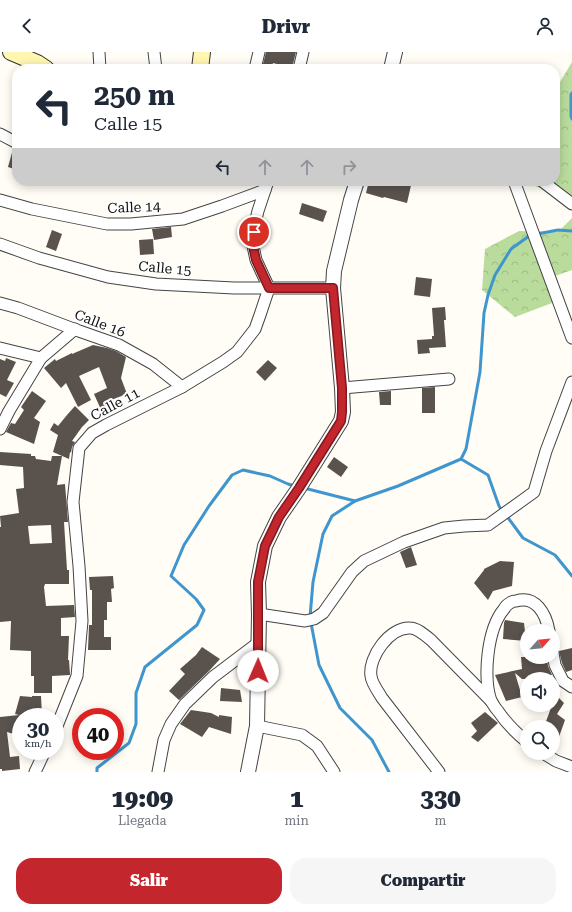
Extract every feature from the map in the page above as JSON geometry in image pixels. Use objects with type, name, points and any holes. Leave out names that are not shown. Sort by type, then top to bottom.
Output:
[{"type":"main road","points":[[11,52],[40,61]]},
{"type":"main road","points":[[201,64],[202,52]]},
{"type":"street","points":[[99,52],[100,64]]},
{"type":"street","points":[[154,52],[155,64]]},
{"type":"street","points":[[256,64],[259,52]]},
{"type":"street","points":[[300,64],[304,52]]},
{"type":"street","points":[[392,64],[396,52]]},
{"type":"street","points":[[0,134],[12,140]]},
{"type":"street","name":"Calle 14","points":[[0,200],[32,209],[107,224],[132,224],[183,218],[222,206],[265,186]]},
{"type":"street","points":[[267,186],[258,211],[253,246],[256,260],[269,288]]},
{"type":"street","points":[[248,772],[257,726],[259,614],[258,582],[265,546],[279,517],[341,421],[342,388],[333,288],[334,271],[351,200],[356,186]]},
{"type":"street","points":[[516,186],[572,338]]},
{"type":"street","points":[[549,186],[572,204]]},
{"type":"street","name":"Calle 15","points":[[0,244],[40,258],[108,277],[156,284],[234,288],[333,288]]},
{"type":"street","name":"Calle 11","points":[[64,708],[77,676],[82,620],[73,502],[80,448],[92,433],[182,387],[237,352],[255,329],[269,288]]},
{"type":"street","name":"Calle 16","points":[[0,303],[118,344],[153,364],[182,387]]},
{"type":"street","points":[[0,429],[9,411],[41,358],[75,329]]},
{"type":"street","points":[[0,348],[41,358]]},
{"type":"street","points":[[342,388],[449,379]]},
{"type":"street","points":[[259,614],[305,621],[314,619],[326,610],[352,572],[364,561],[404,542],[444,528],[488,525],[534,492],[546,451],[572,382]]},
{"type":"street","points":[[492,702],[487,681],[488,660],[494,626],[501,612],[509,603],[521,599],[532,601],[540,609],[548,624]]},
{"type":"street","points":[[438,772],[375,687],[371,677],[371,668],[374,659],[382,644],[392,634],[400,629],[411,628],[420,632],[431,640],[492,702],[503,719],[520,736]]},
{"type":"street","points":[[158,772],[164,740],[171,724],[185,704],[213,677],[258,643]]},
{"type":"street","points":[[555,664],[563,681],[572,687]]},
{"type":"street","points":[[257,726],[302,735],[317,746],[334,772]]},
{"type":"street","points":[[35,772],[41,760]]},
{"type":"street","points":[[554,760],[572,767]]},
{"type":"green space","points":[[572,62],[572,199],[535,186],[560,186],[560,82]]},
{"type":"green space","points":[[572,218],[572,270],[555,276],[552,303],[515,317],[482,290],[485,249],[519,231],[558,232]]},
{"type":"building","points":[[266,52],[296,52],[293,64],[263,64]]},
{"type":"building","points":[[12,153],[12,168],[8,167]]},
{"type":"building","points":[[368,186],[411,186],[407,203],[366,193]]},
{"type":"building","points":[[302,203],[327,211],[323,222],[299,214]]},
{"type":"building","points":[[171,227],[172,237],[154,240],[152,229]]},
{"type":"building","points":[[52,230],[62,234],[56,251],[46,247]]},
{"type":"building","points":[[153,239],[154,254],[140,255],[139,240]]},
{"type":"building","points":[[416,277],[432,279],[430,297],[414,295]]},
{"type":"building","points":[[445,307],[446,320],[444,320],[446,347],[429,348],[430,353],[418,354],[417,340],[432,339],[432,336],[434,336],[432,308]]},
{"type":"building","points":[[93,345],[116,351],[126,357],[121,378],[127,394],[111,400],[116,408],[103,414],[94,394],[107,388],[99,367],[79,376],[91,400],[78,407],[66,383],[61,388],[44,368],[55,359],[56,361]]},
{"type":"building","points":[[6,358],[16,362],[7,380],[14,383],[6,397],[0,394],[0,359],[5,361]]},
{"type":"building","points":[[268,360],[277,368],[265,381],[256,372]]},
{"type":"building","points":[[435,387],[435,413],[422,413],[422,388]]},
{"type":"building","points":[[32,391],[46,401],[34,418],[40,422],[34,444],[6,432],[11,423],[15,424],[24,410],[21,407]]},
{"type":"building","points":[[391,391],[391,405],[380,405],[379,392]]},
{"type":"building","points":[[75,406],[89,420],[72,441],[75,442],[71,453],[70,452],[69,459],[53,452],[58,435],[50,430],[54,423],[58,426]]},
{"type":"building","points":[[0,452],[31,454],[31,456],[35,456],[36,459],[51,461],[52,456],[62,456],[57,485],[65,484],[68,522],[64,522],[69,584],[45,584],[44,587],[46,606],[74,605],[75,617],[61,618],[61,636],[69,636],[68,660],[70,675],[52,676],[52,693],[34,693],[34,676],[31,676],[31,651],[10,650],[11,621],[0,622],[0,516],[19,513],[16,489],[24,488],[23,467],[0,465]],"holes":[[[51,525],[52,543],[30,544],[28,526]]]},
{"type":"building","points":[[334,457],[348,467],[341,477],[327,467]]},
{"type":"building","points":[[411,547],[417,565],[406,568],[400,552]]},
{"type":"building","points":[[500,561],[514,562],[512,586],[493,591],[488,600],[474,583],[484,569]]},
{"type":"building","points":[[113,576],[114,588],[111,589],[112,602],[107,602],[107,620],[104,620],[104,637],[111,637],[111,650],[88,650],[89,625],[92,625],[92,590],[90,590],[89,577]]},
{"type":"building","points":[[505,620],[524,623],[520,624],[520,640],[503,639]]},
{"type":"building","points":[[202,647],[220,659],[179,700],[169,691],[185,674],[180,669],[196,655]]},
{"type":"building","points":[[572,648],[572,670],[566,672],[562,663],[560,651]]},
{"type":"building","points":[[522,664],[548,664],[551,672],[520,672],[520,677],[515,673],[520,690],[520,698],[506,701],[495,675],[522,669]]},
{"type":"building","points":[[221,688],[240,690],[242,702],[220,701]]},
{"type":"building","points":[[20,696],[41,696],[42,708],[17,708]]},
{"type":"building","points":[[560,699],[564,703],[560,709]]},
{"type":"building","points":[[191,710],[211,713],[219,717],[219,715],[232,717],[231,734],[209,727],[202,737],[180,724]]},
{"type":"building","points":[[485,712],[498,723],[478,742],[471,737],[477,731],[471,723]]},
{"type":"building","points":[[549,712],[558,712],[557,714],[565,720],[560,734],[560,720],[547,720]]},
{"type":"building","points":[[12,716],[12,734],[7,732],[10,757],[12,757],[12,760],[19,760],[20,769],[2,771],[2,769],[0,769],[0,717]]},
{"type":"waterway","points":[[572,93],[572,119]]},
{"type":"waterway","points":[[537,234],[558,230],[572,231]]},
{"type":"waterway","points":[[304,488],[355,501],[398,486],[461,459],[466,449],[480,372],[484,313],[488,295],[495,275],[511,249],[531,235]]},
{"type":"waterway","points":[[461,459],[488,475],[502,511]]},
{"type":"waterway","points":[[97,772],[97,768],[129,743],[136,724],[136,693],[145,667],[197,625],[204,610],[196,599],[171,576],[184,545],[209,506],[232,475],[243,470],[270,476],[295,486]]},
{"type":"waterway","points":[[310,617],[313,582],[323,534],[332,516],[355,501]]},
{"type":"waterway","points":[[506,515],[523,538],[555,555],[572,576]]},
{"type":"waterway","points":[[311,623],[319,665],[340,708],[372,740],[389,772]]},
{"type":"route","points":[[254,232],[253,246],[256,260],[269,288],[333,288],[342,388],[341,421],[279,517],[265,546],[258,582],[258,671]]}]
